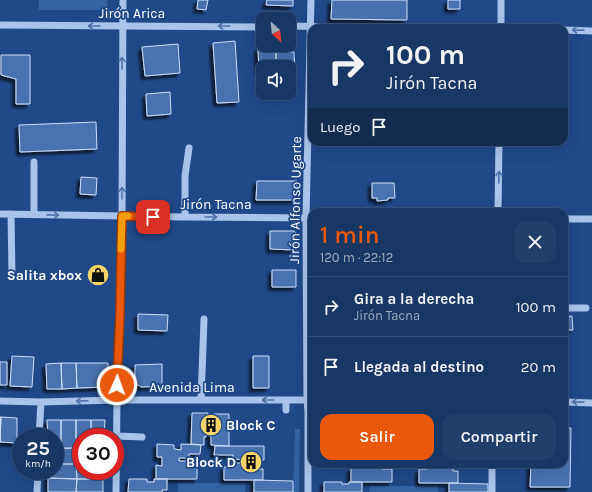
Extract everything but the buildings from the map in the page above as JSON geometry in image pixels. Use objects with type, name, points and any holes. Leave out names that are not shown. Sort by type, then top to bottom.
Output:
[{"type":"street","points":[[117,428],[122,216],[123,0]]},
{"type":"street","name":"Jirón Alfonso Ugarte","points":[[311,0],[311,24]]},
{"type":"street","points":[[501,0],[501,24]]},
{"type":"street","name":"Jirón Arica","points":[[0,25],[256,26]]},
{"type":"street","points":[[296,26],[308,26]]},
{"type":"street","points":[[568,30],[592,31]]},
{"type":"street","name":"Jirón Alfonso Ugarte","points":[[309,208],[310,146]]},
{"type":"street","points":[[498,208],[499,146]]},
{"type":"street","points":[[185,218],[185,176],[189,148]]},
{"type":"street","points":[[34,162],[34,215]]},
{"type":"street","name":"Jirón Tacna","points":[[0,214],[185,218],[308,218]]},
{"type":"street","points":[[11,214],[12,276]]},
{"type":"street","points":[[568,219],[592,219]]},
{"type":"street","points":[[568,308],[586,308]]},
{"type":"street","points":[[201,400],[204,320]]},
{"type":"street","points":[[286,400],[286,410]]},
{"type":"street","name":"Avenida Lima","points":[[0,401],[308,400]]},
{"type":"street","points":[[40,428],[41,402]]},
{"type":"street","points":[[568,402],[592,403]]},
{"type":"street","name":"Jirón Alfonso Ugarte","points":[[308,412],[308,492]]},
{"type":"street","points":[[124,436],[142,437]]},
{"type":"street","points":[[492,468],[492,492]]},
{"type":"street","points":[[37,492],[38,480]]},
{"type":"street","points":[[116,480],[116,492]]},
{"type":"shaded area","points":[[39,0],[107,0],[108,10],[39,10]]},
{"type":"shaded area","points":[[295,429],[300,429],[299,492],[293,492]]},
{"type":"shaded area","points":[[178,483],[246,483],[245,492],[178,492]]},
{"type":"shaded area","points":[[370,486],[438,486],[438,492],[369,492]]},
{"type":"slow traffic","points":[[121,249],[122,216],[128,216]]},
{"type":"place","name":"Salita xbox","points":[[98,275]]},
{"type":"place","name":"Block C","points":[[211,425]]},
{"type":"place","name":"Block D","points":[[251,462]]},
{"type":"route","points":[[117,385],[122,216],[153,217]]}]
